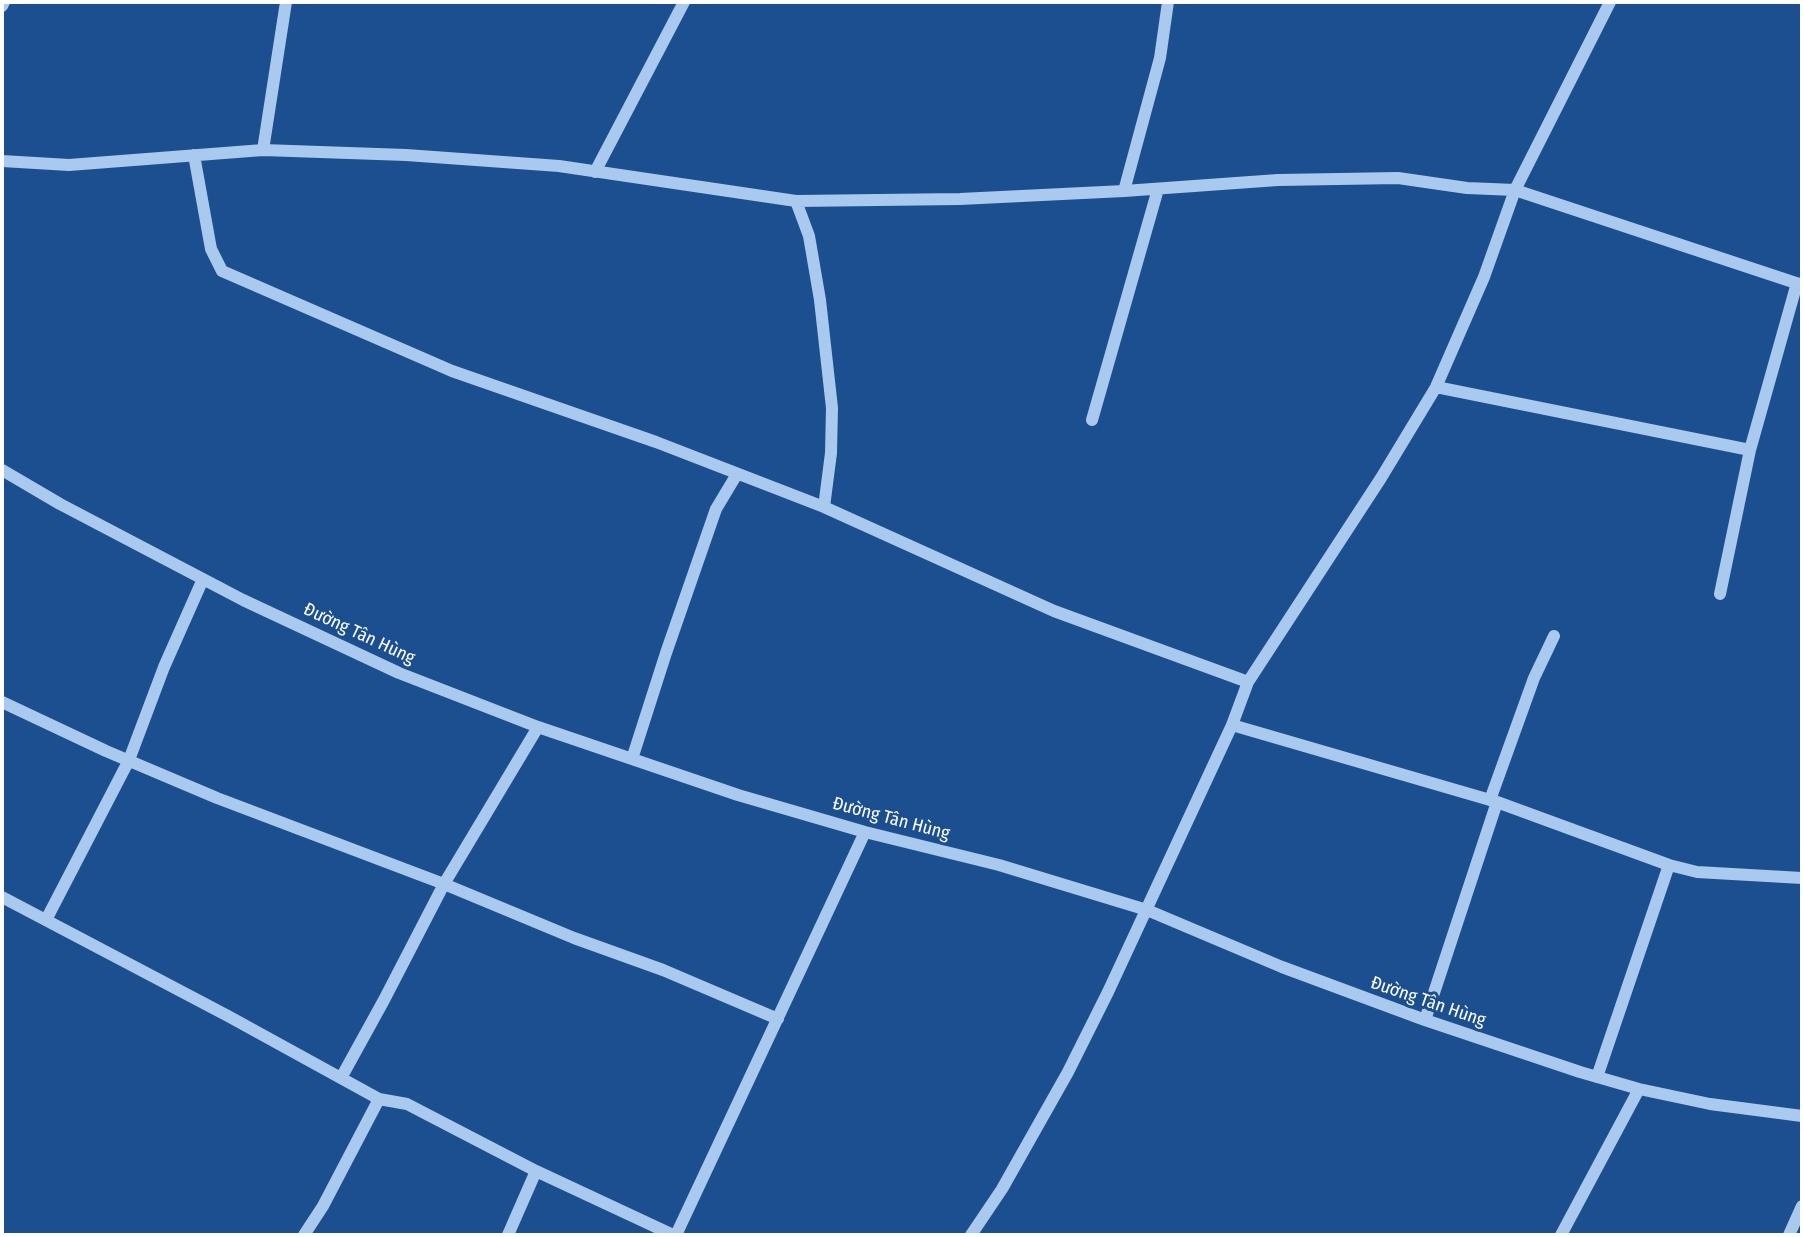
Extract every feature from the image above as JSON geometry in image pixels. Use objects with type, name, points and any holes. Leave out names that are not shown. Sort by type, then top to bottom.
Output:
[{"type":"street","points":[[2,6],[4,2]]},
{"type":"street","points":[[263,150],[286,2]]},
{"type":"street","points":[[595,172],[684,2]]},
{"type":"street","points":[[1124,191],[1160,58],[1168,2]]},
{"type":"street","points":[[971,1235],[1002,1189],[1068,1072],[1147,910],[1232,725],[1248,682],[1381,478],[1436,387],[1483,277],[1515,190],[1609,2]]},
{"type":"street","points":[[2,161],[69,165],[263,150],[406,155],[528,163],[796,201],[960,199],[1278,180],[1398,178],[1467,188],[1515,190],[1800,284],[1750,450],[1720,594]]},
{"type":"street","points":[[194,155],[211,249],[222,271],[452,371],[656,442],[824,507],[1054,611],[1248,682]]},
{"type":"street","points":[[1092,420],[1158,189]]},
{"type":"street","points":[[796,201],[809,236],[820,300],[832,408],[831,453],[824,507]]},
{"type":"street","points":[[1436,387],[1750,450]]},
{"type":"street","name":"Đường Tân Hùng","points":[[2,470],[60,504],[243,600],[399,673],[538,727],[738,795],[865,832],[999,865],[1147,910],[1282,967],[1425,1020],[1597,1077],[1710,1104],[1802,1116]]},
{"type":"street","points":[[632,759],[716,509],[737,474]]},
{"type":"street","points":[[46,920],[129,760],[164,667],[204,579]]},
{"type":"street","points":[[1425,1020],[1534,678],[1554,636]]},
{"type":"street","points":[[2,702],[217,798],[444,884],[574,938],[663,970],[778,1019]]},
{"type":"street","points":[[1232,725],[1493,801],[1669,865],[1697,872],[1802,878]]},
{"type":"street","points":[[341,1078],[444,884],[538,727]]},
{"type":"street","points":[[2,897],[379,1099],[407,1104],[536,1171],[675,1235],[865,832]]},
{"type":"street","points":[[1597,1077],[1669,865]]},
{"type":"street","points":[[1561,1235],[1639,1089]]},
{"type":"street","points":[[304,1235],[323,1206],[379,1099]]},
{"type":"street","points":[[508,1235],[536,1171]]},
{"type":"street","points":[[1789,1235],[1802,1206]]}]
